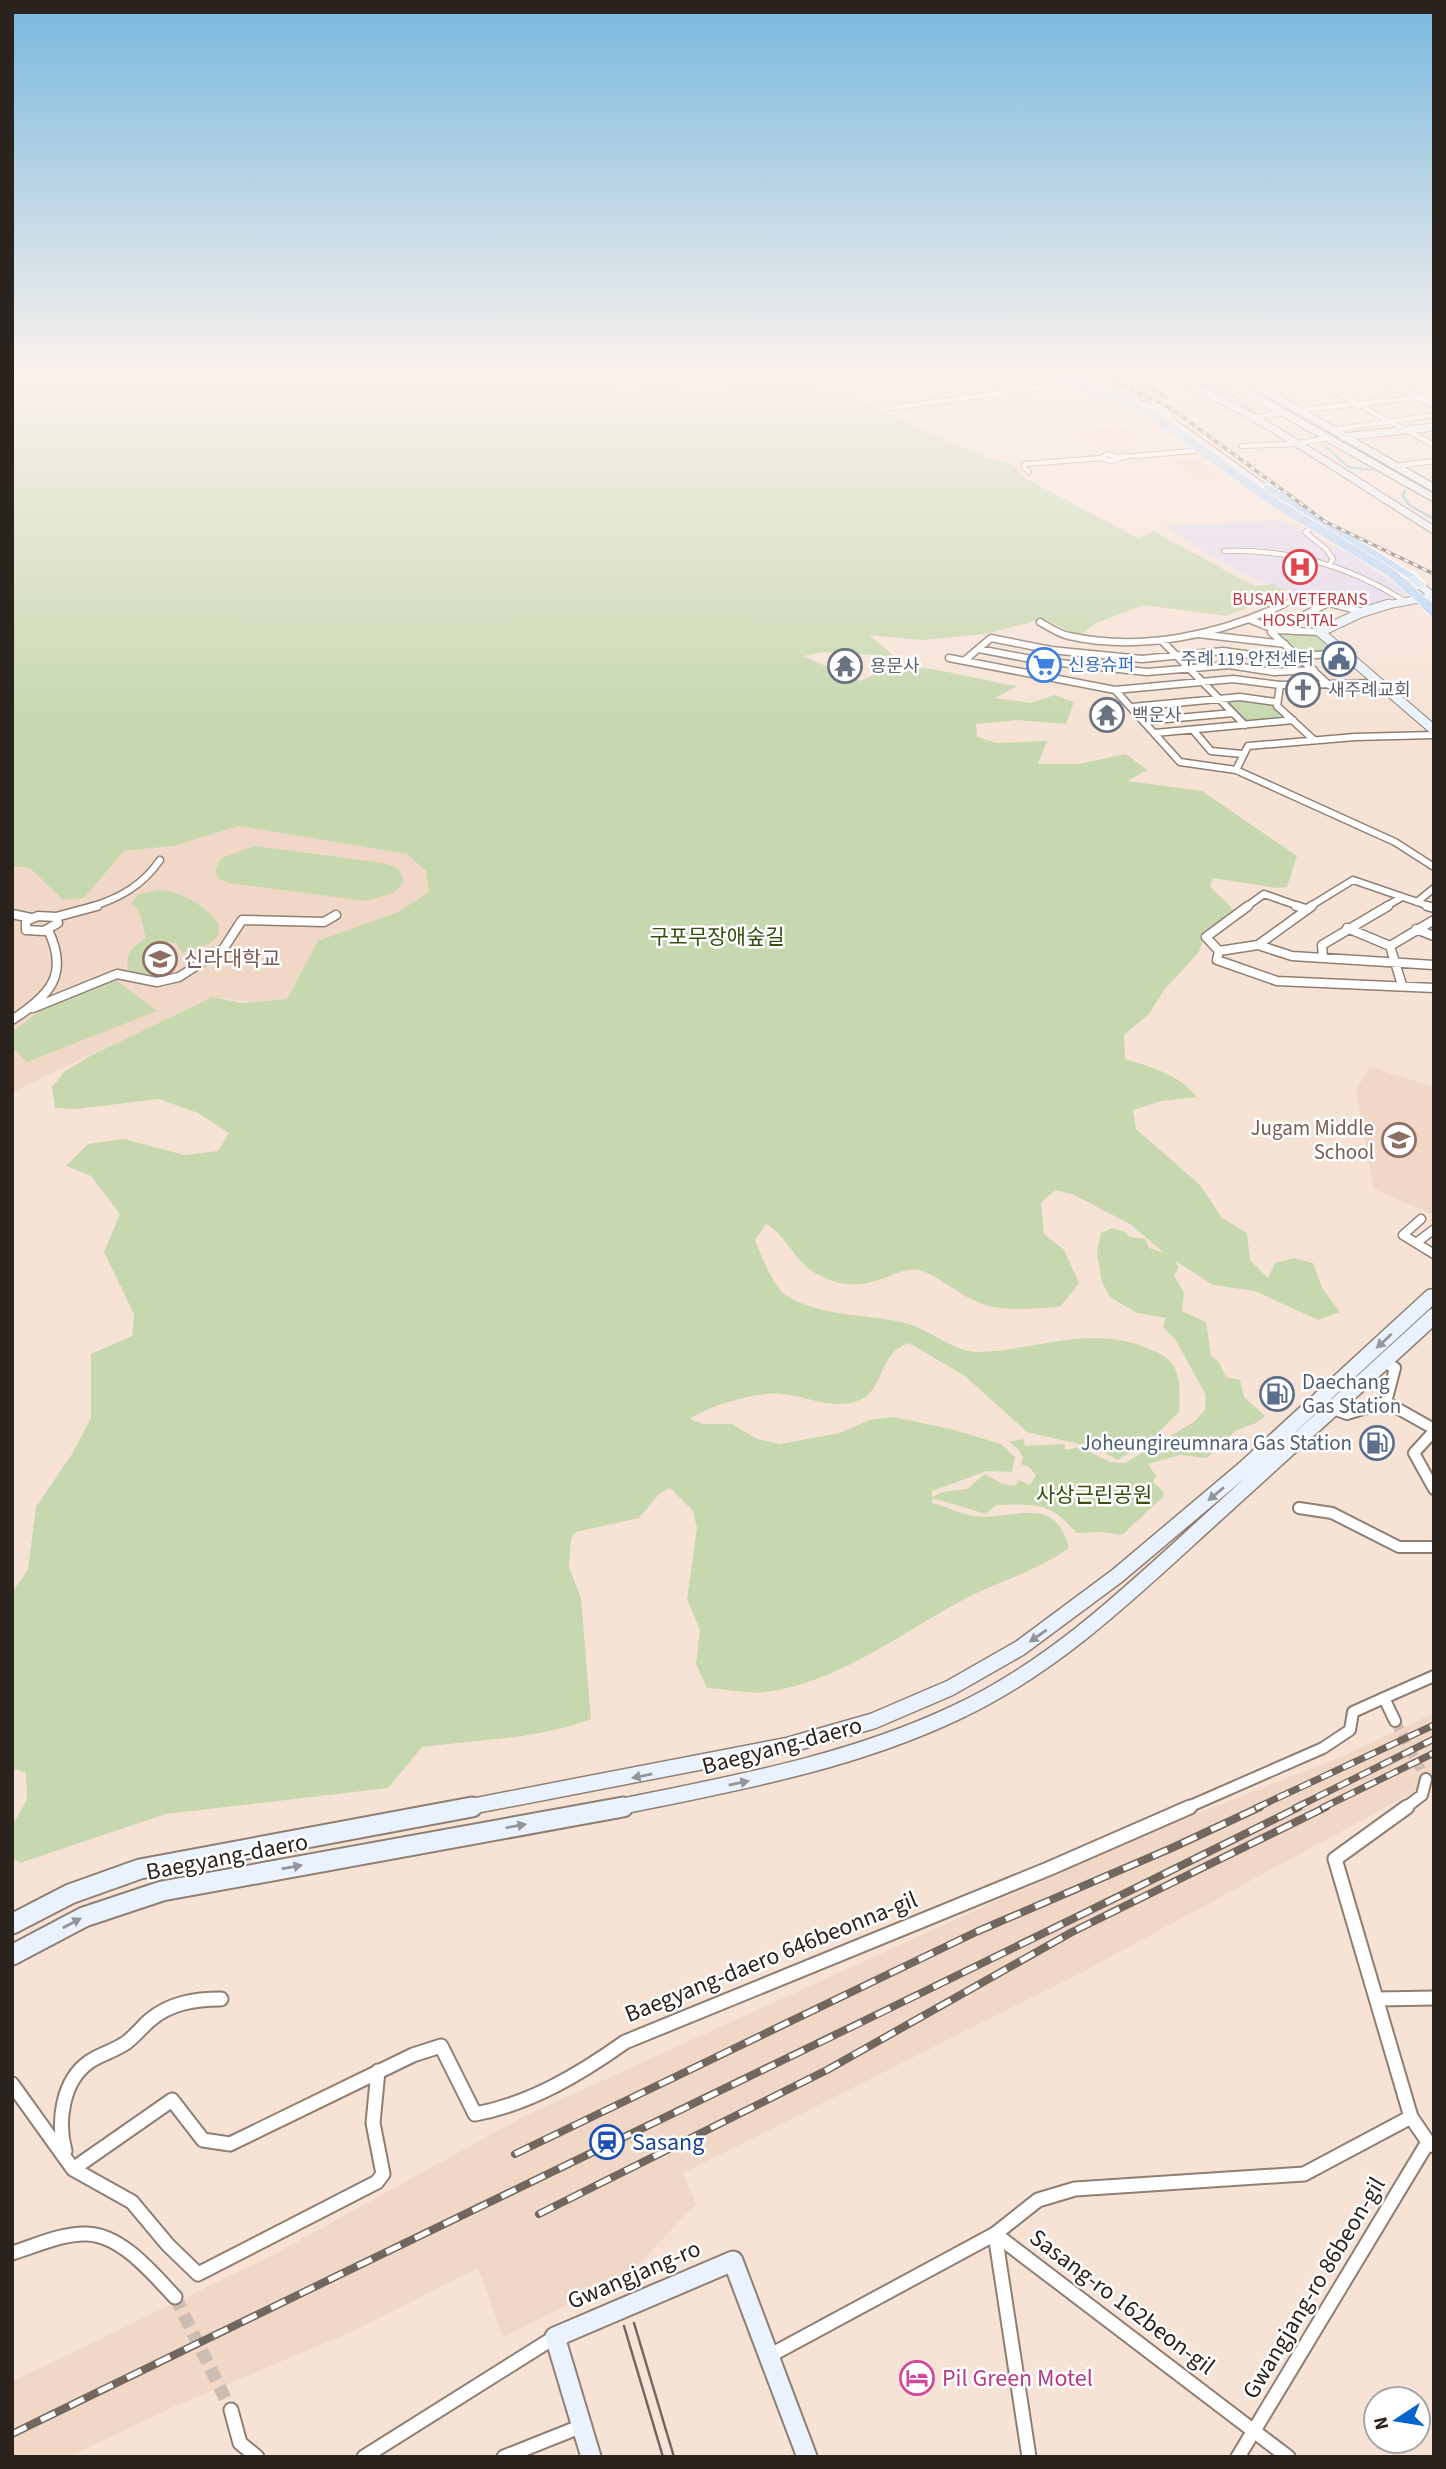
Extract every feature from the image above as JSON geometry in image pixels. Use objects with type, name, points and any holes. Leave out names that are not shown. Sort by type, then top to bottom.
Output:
[{"type":"highway","points":[[1246,488],[1390,575]]},
{"type":"highway","points":[[1255,488],[1317,530],[1390,572],[1434,614]]},
{"type":"highway","points":[[1262,488],[1312,523],[1397,572],[1434,602]]},
{"type":"highway","points":[[1268,488],[1410,575]]},
{"type":"main road","points":[[1249,488],[1376,564],[1407,586],[1434,614]]},
{"type":"main road","points":[[1267,488],[1308,517],[1421,585]]},
{"type":"main road","points":[[1366,488],[1434,530]]},
{"type":"main road","points":[[1417,488],[1434,498]]},
{"type":"main road","points":[[1390,575],[1407,586]]},
{"type":"main road","points":[[1410,575],[1434,597]]},
{"type":"main road","points":[[1434,597],[1403,600],[1360,611],[1320,632],[1434,732]]},
{"type":"main road","name":"Baegyang-daero","points":[[12,1924],[70,1894],[140,1869],[747,1755],[810,1740],[913,1705],[1034,1639],[1118,1577],[1235,1478],[1434,1295]]},
{"type":"main road","name":"Baegyang-daero","points":[[12,1955],[84,1917],[162,1891],[698,1792],[805,1768],[906,1735],[958,1712],[1013,1681],[1102,1619],[1434,1316]]},
{"type":"main road","name":"Gwangjang-ro","points":[[591,2457],[555,2337],[733,2261],[807,2457]]},
{"type":"street","points":[[1312,528],[1305,532],[1326,549],[1333,559],[1331,562]]},
{"type":"street","points":[[1224,551],[1267,550],[1331,562],[1382,586],[1403,600]]},
{"type":"street","points":[[1040,622],[1067,635],[1139,643],[1162,641],[1251,620],[1301,596],[1360,611]]},
{"type":"street","points":[[1328,603],[1271,632],[1329,685]]},
{"type":"street","points":[[1251,620],[1276,630],[1320,632]]},
{"type":"street","points":[[1193,634],[1285,644]]},
{"type":"street","points":[[1049,675],[1067,635]]},
{"type":"street","points":[[965,660],[991,638],[1060,650],[1142,659],[1223,651],[1273,658],[1344,653]]},
{"type":"street","points":[[1162,641],[1245,725]]},
{"type":"street","points":[[979,649],[1055,663],[1147,672],[1229,665],[1274,672],[1314,670]]},
{"type":"street","points":[[949,658],[1049,675],[1115,690],[1233,679],[1280,685],[1378,683]]},
{"type":"street","points":[[1276,702],[1280,685]]},
{"type":"street","points":[[1115,690],[1180,762],[1236,770],[1395,842],[1434,866]]},
{"type":"street","points":[[1132,707],[1240,697],[1276,702],[1314,740]]},
{"type":"street","points":[[1144,721],[1233,713]]},
{"type":"street","points":[[1155,733],[1293,720]]},
{"type":"street","points":[[1193,730],[1211,751],[1242,754]]},
{"type":"street","points":[[1236,770],[1248,746],[1434,732]]},
{"type":"street","points":[[12,914],[31,918],[45,915],[56,917],[116,899],[151,877],[160,860]]},
{"type":"street","points":[[1258,945],[1306,909],[1353,880],[1434,908]]},
{"type":"street","points":[[1417,902],[1434,888]]},
{"type":"street","points":[[1219,951],[1206,937],[1264,894],[1306,909]]},
{"type":"street","points":[[1322,957],[1322,945],[1402,897]]},
{"type":"street","points":[[12,1020],[33,1008],[117,974],[150,983],[176,980],[228,944],[233,930],[242,920],[324,922],[335,915]]},
{"type":"street","points":[[31,918],[24,924],[26,930],[37,932],[48,930],[58,923],[56,917]]},
{"type":"street","points":[[1390,946],[1434,920]]},
{"type":"street","points":[[1347,928],[1390,946]]},
{"type":"street","points":[[1416,929],[1434,936]]},
{"type":"street","points":[[33,1008],[49,991],[58,973],[60,953],[48,930]]},
{"type":"street","points":[[1219,951],[1258,945],[1292,956],[1434,965]]},
{"type":"street","points":[[1390,946],[1402,985]]},
{"type":"street","points":[[1219,951],[1217,960],[1277,981],[1434,988]]},
{"type":"street","points":[[1421,1219],[1403,1235],[1434,1254]]},
{"type":"street","points":[[1416,1243],[1433,1230]]},
{"type":"street","points":[[1384,1362],[1395,1368],[1387,1402]]},
{"type":"street","points":[[1315,1403],[1347,1414],[1387,1402],[1434,1430],[1413,1453],[1434,1489]]},
{"type":"street","points":[[1299,1508],[1332,1513],[1399,1547],[1434,1547]]},
{"type":"street","points":[[1395,1721],[1384,1698],[1434,1676]]},
{"type":"street","name":"Baegyang-daero 646beonna-gil","points":[[72,2169],[172,2100],[203,2140],[230,2144],[378,2071],[441,2046],[475,2114],[497,2111],[590,2068],[625,2042],[1048,1869],[1324,1748],[1350,1730],[1353,1712],[1384,1698]]},
{"type":"street","points":[[1426,1779],[1422,1795],[1335,1859],[1411,2117],[1431,2144]]},
{"type":"street","points":[[1378,1999],[1434,1998]]},
{"type":"street","points":[[72,2169],[61,2142],[62,2117],[68,2089],[83,2066],[116,2050],[153,2018],[176,2004],[201,1999],[221,1999]]},
{"type":"street","points":[[12,2084],[72,2169],[132,2202],[168,2245],[198,2274],[377,2182],[383,2174],[373,2145],[371,2119],[378,2071]]},
{"type":"street","points":[[769,2356],[995,2234],[1038,2200],[1075,2189],[1304,2174],[1411,2117]]},
{"type":"street","name":"Gwangjang-ro 86beon-gil","points":[[1238,2457],[1431,2144]]},
{"type":"street","points":[[995,2234],[1029,2457]]},
{"type":"street","name":"Sasang-ro 162beon-gil","points":[[995,2234],[1288,2457]]},
{"type":"street","points":[[12,2253],[74,2235],[101,2236],[134,2257],[175,2297]]},
{"type":"street","points":[[364,2457],[555,2337]]},
{"type":"street","points":[[232,2410],[240,2443],[257,2457]]},
{"type":"street","points":[[504,2457],[582,2426]]},
{"type":"shaded area","name":"BUSAN VETERANS HOSPITAL","points":[[1281,520],[1351,555],[1409,593],[1357,609],[1336,604],[1254,579],[1207,554],[1165,526]]},
{"type":"shaded area","name":"신라대학교","points":[[239,826],[407,854],[426,871],[429,892],[400,911],[365,923],[287,999],[251,1002],[212,997],[12,1092],[12,866],[30,868],[63,900],[84,898],[124,851],[173,846]]},
{"type":"shaded area","name":"Jugam Middle School","points":[[1370,1067],[1434,1087],[1434,1215],[1374,1189],[1356,1090]]},
{"type":"shaded area","points":[[1434,1713],[1434,1781],[1075,1976],[683,2173],[696,2204],[629,2274],[503,2337],[478,2268],[351,2332],[173,2407],[68,2457],[12,2457],[12,2382],[273,2255],[523,2117],[970,1913],[1181,1820],[1343,1756]]},
{"type":"green space","name":"구포무장애숲길","points":[[12,488],[1044,488],[1139,539],[1153,531],[1254,586],[1273,584],[1289,592],[1226,616],[1144,605],[1096,623],[1079,636],[1044,619],[984,634],[923,640],[869,635],[894,656],[825,652],[803,656],[860,681],[891,669],[920,668],[1017,686],[995,698],[1031,703],[1054,695],[1074,702],[1066,724],[1017,720],[976,724],[977,737],[997,743],[1047,741],[1038,764],[1078,764],[1126,754],[1147,770],[1128,781],[1202,791],[1297,856],[1287,887],[1276,888],[1213,878],[1210,886],[1235,913],[1204,936],[1199,952],[1164,990],[1149,1014],[1124,1035],[1125,1059],[1174,1078],[1197,1097],[1161,1101],[1133,1110],[1136,1129],[1200,1185],[1222,1218],[1247,1233],[1250,1260],[1268,1278],[1275,1263],[1294,1258],[1313,1263],[1322,1288],[1340,1312],[1318,1320],[1255,1291],[1213,1285],[1174,1260],[1179,1267],[1174,1275],[1184,1293],[1182,1311],[1206,1322],[1211,1356],[1219,1362],[1226,1377],[1240,1380],[1244,1397],[1265,1416],[1256,1423],[1235,1431],[1207,1458],[1180,1455],[1148,1464],[1156,1476],[1153,1482],[1164,1492],[1163,1497],[1122,1535],[1076,1533],[1059,1515],[1032,1505],[996,1505],[986,1514],[932,1498],[932,1503],[974,1516],[1042,1514],[1053,1520],[1062,1531],[1069,1548],[1043,1564],[959,1602],[842,1668],[792,1687],[766,1692],[707,1688],[696,1664],[700,1630],[687,1599],[697,1528],[693,1511],[670,1488],[660,1493],[639,1518],[576,1532],[571,1538],[569,1567],[581,1598],[591,1719],[529,1735],[422,1747],[388,1788],[166,1814],[20,1863],[12,1857],[12,1826],[27,1799],[26,1773],[12,1768],[12,1593],[28,1569],[36,1507],[72,1454],[91,1418],[91,1354],[132,1336],[134,1314],[104,1252],[120,1214],[91,1176],[66,1166],[88,1144],[124,1139],[184,1155],[218,1151],[229,1133],[198,1113],[159,1099],[76,1109],[55,1108],[52,1087],[65,1071],[92,1055],[212,997],[242,1003],[287,999],[318,941],[400,911],[429,892],[426,871],[407,854],[239,826],[173,846],[124,851],[84,898],[63,900],[30,868],[12,866]],"holes":[[[1055,1190],[1072,1194],[1130,1224],[1164,1253],[1149,1248],[1145,1239],[1130,1237],[1125,1232],[1112,1228],[1101,1233],[1097,1252],[1102,1282],[1110,1297],[1137,1313],[1166,1318],[1163,1327],[1175,1339],[1206,1395],[1205,1410],[1194,1422],[1125,1463],[1110,1462],[1080,1447],[1065,1450],[1065,1444],[1025,1446],[1023,1439],[1009,1442],[1018,1449],[1023,1458],[1021,1464],[1029,1467],[1036,1475],[1030,1485],[1019,1480],[1015,1486],[1003,1484],[985,1474],[967,1489],[943,1492],[932,1497],[932,1491],[987,1471],[1012,1472],[1015,1457],[1001,1444],[951,1429],[893,1417],[869,1420],[840,1433],[780,1444],[757,1439],[732,1424],[703,1424],[690,1419],[721,1405],[760,1395],[791,1395],[838,1404],[857,1401],[871,1392],[890,1357],[898,1348],[909,1343],[965,1376],[1027,1432],[1096,1448],[1118,1460],[1154,1437],[1179,1412],[1177,1375],[1173,1365],[1161,1354],[1125,1341],[1103,1338],[1082,1338],[999,1351],[970,1351],[909,1324],[814,1308],[781,1291],[755,1240],[766,1224],[780,1235],[808,1268],[835,1282],[862,1284],[915,1270],[931,1275],[985,1305],[1017,1309],[1060,1307],[1079,1283],[1064,1250],[1044,1234],[1041,1203]]]},
{"type":"green space","points":[[1279,631],[1317,633],[1338,651],[1300,654],[1276,634]]},
{"type":"green space","points":[[1240,698],[1272,702],[1273,707],[1286,720],[1247,723],[1223,700]]},
{"type":"green space","points":[[255,846],[383,863],[398,869],[403,883],[394,893],[366,901],[230,883],[219,879],[215,872],[221,858]]},
{"type":"green space","points":[[159,890],[176,893],[200,905],[219,924],[219,934],[207,944],[182,953],[177,943],[166,942],[155,948],[153,956],[164,958],[171,963],[152,978],[138,977],[128,972],[127,960],[133,948],[146,938],[140,914],[131,904],[137,895]]},
{"type":"green space","points":[[116,980],[157,1011],[27,1062],[12,1047],[12,1032],[41,1010]]},
{"type":"waterway","points":[[1405,491],[1403,496],[1409,505],[1434,519]]},
{"type":"tunnel","points":[[1395,1721],[1426,1779]]},
{"type":"tunnel","points":[[175,2297],[231,2410]]},
{"type":"tram line","points":[[634,2323],[674,2457]]},
{"type":"tram line","points":[[624,2326],[663,2457]]},
{"type":"railway","points":[[1280,488],[1326,522],[1434,574]]},
{"type":"railway","points":[[1256,1808],[1434,1725]]},
{"type":"railway","points":[[1295,1808],[1434,1739]]},
{"type":"railway","points":[[1322,1808],[1434,1753]]},
{"type":"railway","points":[[515,2154],[976,1932],[1260,1807]]},
{"type":"railway","points":[[12,2434],[1299,1807]]},
{"type":"railway","points":[[539,2214],[827,2070],[1072,1932],[1326,1807]]},
{"type":"place","name":"BUSAN VETERANS HOSPITAL","points":[[1300,567]]},
{"type":"place","name":"주례 119 안전센터","points":[[1339,659]]},
{"type":"place","name":"신용슈퍼","points":[[1044,665]]},
{"type":"place","name":"용문사","points":[[845,666]]},
{"type":"place","name":"새주례교회","points":[[1303,690]]},
{"type":"place","name":"백운사","points":[[1107,715]]},
{"type":"place","name":"신라대학교","points":[[160,959]]},
{"type":"place","name":"Jugam Middle School","points":[[1399,1140]]},
{"type":"place","name":"Daechang Gas Station","points":[[1277,1394]]},
{"type":"place","name":"Joheungireumnara Gas Station","points":[[1377,1443]]},
{"type":"place","name":"Sasang","points":[[607,2142]]},
{"type":"place","name":"Pil Green Motel","points":[[917,2378]]},
{"type":"park label","name":"사상근린공원","points":[[1094,1495]]}]
